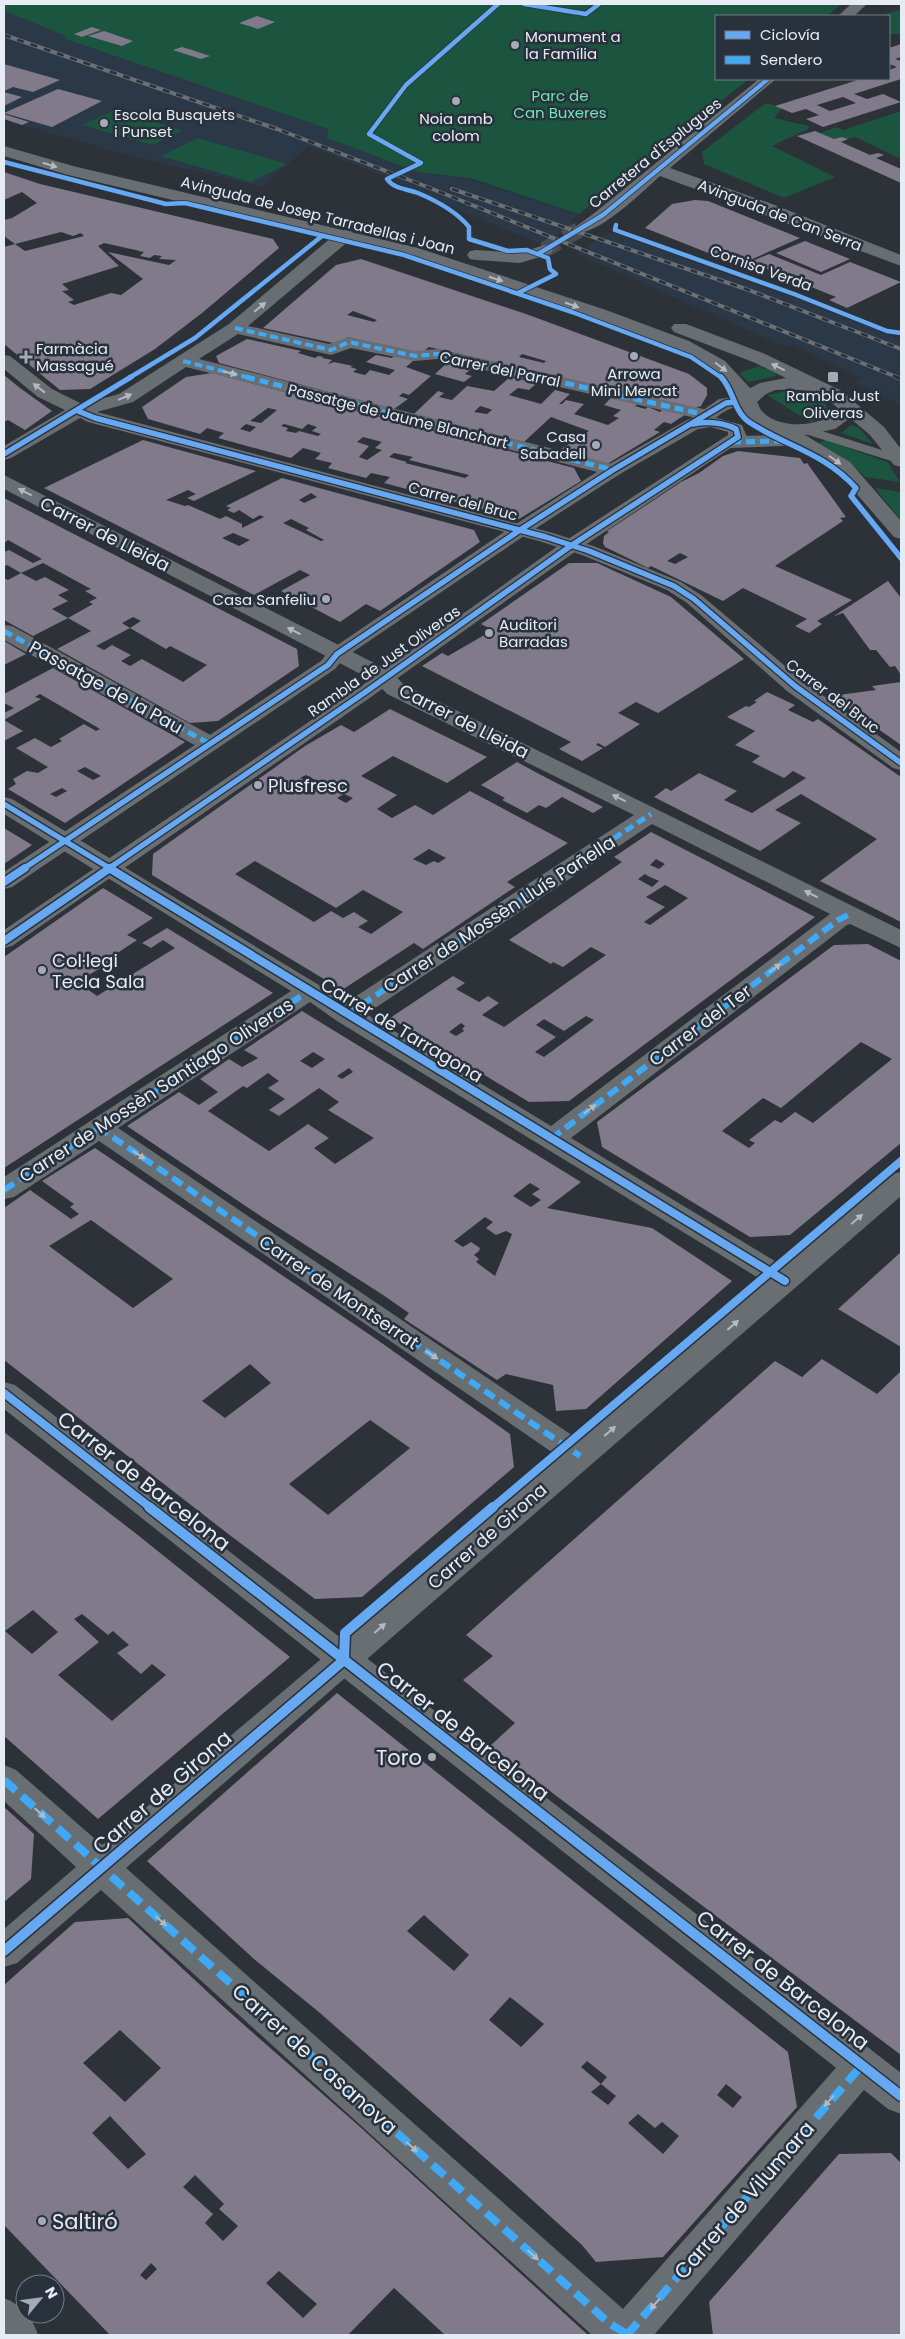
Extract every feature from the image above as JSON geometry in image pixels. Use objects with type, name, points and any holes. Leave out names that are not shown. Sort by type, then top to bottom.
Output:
[{"type":"street","points":[[854,9],[873,4]]},
{"type":"street","name":"Carretera d'Esplugues","points":[[582,228],[603,215],[767,80]]},
{"type":"street","name":"Avinguda de Josep Tarradellas i Joan","points":[[4,136],[86,159],[286,205]]},
{"type":"street","name":"Avinguda de Josep Tarradellas i Joan","points":[[4,151],[68,170],[345,224],[422,255],[600,314],[683,345],[726,369],[740,386],[755,416],[778,427],[804,435],[844,466],[901,533]]},
{"type":"street","name":"Avinguda de Can Serra","points":[[659,170],[766,208],[901,261]]},
{"type":"street","points":[[4,454],[78,411],[126,398],[235,328],[345,224]]},
{"type":"street","name":"Avinguda de Josep Tarradellas i Joan","points":[[459,249],[723,343],[822,388],[843,402],[877,431],[901,460]]},
{"type":"street","points":[[476,255],[503,258],[540,253],[539,278]]},
{"type":"street","name":"Carrer del Parral","points":[[235,328],[331,350],[349,342],[415,356],[437,354],[701,418]]},
{"type":"street","name":"Carrer del Bruc","points":[[4,360],[45,393],[78,411],[105,420],[572,545],[674,586],[694,599],[795,686],[901,763]]},
{"type":"street","name":"Passatge de Jaume Blanchart","points":[[183,361],[613,470]]},
{"type":"street","name":"Avinguda de Josep Tarradellas i Joan","points":[[748,401],[752,394],[777,385],[793,384],[822,388]]},
{"type":"street","name":"Rambla de Just Oliveras","points":[[4,882],[208,743],[328,665],[337,654],[520,530],[613,470],[726,403],[748,401]]},
{"type":"street","points":[[730,442],[804,435],[843,416],[848,407],[843,402]]},
{"type":"street","name":"Rambla de Just Oliveras","points":[[4,941],[572,545],[738,437],[736,429],[729,425],[701,418]]},
{"type":"street","name":"Carrer de Lleida","points":[[4,481],[384,677],[395,689],[651,814],[901,940]]},
{"type":"street","name":"Passatge de la Pau","points":[[4,631],[208,743]]},
{"type":"street","name":"Carrer de Tarragona","points":[[4,804],[62,842],[109,868],[346,1015],[785,1281]]},
{"type":"street","name":"Carrer de Mossèn Lluís Pañella","points":[[346,1015],[651,814]]},
{"type":"street","name":"Carrer del Ter","points":[[551,1139],[838,920],[850,914]]},
{"type":"street","name":"Carrer de Mossèn Santiago Oliveras","points":[[4,1190],[309,991]]},
{"type":"street","name":"Carrer de Montserrat","points":[[98,1127],[580,1456]]},
{"type":"street","name":"Carrer de Girona","points":[[4,1951],[901,1181]]},
{"type":"street","name":"Carrer de Barcelona","points":[[4,1394],[901,2096]]},
{"type":"street","name":"Carrer de Casanova","points":[[4,1780],[610,2324],[628,2335]]},
{"type":"street","name":"Carrer de Vilumara","points":[[628,2335],[862,2065]]},
{"type":"street","points":[[4,2318],[18,2335]]},
{"type":"lane","points":[[804,435],[901,460]]},
{"type":"shaded area","points":[[4,11],[66,36],[64,38],[328,129],[327,138],[418,172],[462,177],[579,214],[571,221],[571,228],[544,242],[536,242],[396,184],[396,181],[308,146],[262,187],[135,157],[4,120]]},
{"type":"shaded area","points":[[612,232],[778,293],[785,292],[901,339],[901,405],[854,382],[862,378],[792,344],[786,347],[575,253]]},
{"type":"green space","name":"Parc de Can Buxeres","points":[[4,4],[842,4],[828,15],[715,15],[715,80],[748,80],[579,214],[470,178],[418,172],[327,138],[328,129],[63,38],[66,36],[4,11]]},
{"type":"green space","points":[[901,9],[901,34],[890,34],[890,15],[883,15]]},
{"type":"green space","points":[[766,103],[782,108],[774,118],[809,126],[808,129],[772,146],[835,177],[784,198],[704,164],[702,152]]},
{"type":"green space","points":[[114,110],[183,130],[152,145],[83,125]]},
{"type":"green space","points":[[901,111],[901,159],[855,137],[834,139],[820,133],[836,127],[843,130]]},
{"type":"green space","points":[[198,138],[287,164],[251,182],[161,156]]},
{"type":"green space","points":[[759,366],[775,373],[776,376],[748,382],[739,373]]},
{"type":"green space","points":[[786,391],[805,392],[817,396],[826,405],[827,411],[818,420],[810,422],[767,395]]},
{"type":"green space","points":[[851,425],[859,428],[873,444],[841,433]]},
{"type":"green space","points":[[826,440],[887,462],[900,482],[865,477],[847,460],[819,443]]},
{"type":"green space","points":[[875,488],[901,492],[901,520]]},
{"type":"building","points":[[257,16],[275,22],[258,29],[239,23]]},
{"type":"building","points":[[92,27],[101,30],[82,37],[74,34]]},
{"type":"building","points":[[104,31],[133,41],[122,46],[88,36]]},
{"type":"building","points":[[901,44],[901,57],[895,59],[901,61],[901,79],[854,94],[867,99],[883,94],[901,102],[823,127],[806,119],[819,115],[806,109],[792,113],[775,106],[858,80],[890,80],[890,70],[897,67],[890,64],[890,48]],"holes":[[[843,97],[856,103],[830,111],[817,105]]]},
{"type":"building","points":[[182,47],[210,56],[201,59],[173,50]]},
{"type":"building","points":[[4,64],[60,80],[33,92],[13,87],[4,91]]},
{"type":"building","points":[[58,89],[102,101],[52,127],[4,113]]},
{"type":"building","points":[[4,92],[22,97],[4,106]]},
{"type":"building","points":[[4,114],[29,122],[22,125],[4,119]]},
{"type":"building","points":[[815,131],[834,139],[842,137],[848,139],[841,142],[870,155],[878,153],[884,155],[876,158],[901,169],[901,183],[797,136]]},
{"type":"building","points":[[4,172],[40,184],[273,239],[279,248],[202,313],[155,349],[90,389],[60,390],[4,344],[4,247],[15,244],[4,236],[4,220],[12,218],[37,203],[22,192],[4,200]],"holes":[[[61,232],[73,236],[81,233],[84,236],[25,251],[15,244]],[[104,243],[144,252],[140,256],[150,258],[154,255],[162,256],[159,259],[176,260],[169,265],[108,252],[143,279],[121,295],[111,293],[74,305],[68,302],[74,300],[62,291],[69,290],[62,284],[119,266],[98,246]]]},
{"type":"building","points":[[695,200],[708,201],[800,238],[739,265],[645,228],[672,204]]},
{"type":"building","points":[[805,241],[850,259],[821,272],[776,253]]},
{"type":"building","points":[[769,254],[821,275],[850,262],[901,282],[847,308],[829,300],[836,297],[750,262]]},
{"type":"building","points":[[361,259],[526,314],[689,374],[707,388],[707,395],[701,406],[695,408],[429,347],[420,354],[348,337],[338,344],[263,328],[336,265]],"holes":[[[353,311],[377,320],[374,322],[347,315]],[[522,354],[546,361],[544,363],[519,357]]]},
{"type":"building","points":[[247,339],[301,351],[298,353],[315,358],[318,356],[324,357],[322,358],[332,360],[328,364],[334,362],[353,366],[350,367],[357,369],[353,372],[365,375],[370,370],[389,375],[395,370],[366,362],[376,355],[392,358],[395,355],[414,360],[406,367],[431,376],[409,395],[403,393],[399,396],[408,399],[394,409],[219,363],[216,356]]},
{"type":"building","points":[[448,362],[472,368],[465,374],[472,376],[464,382],[435,374]]},
{"type":"building","points":[[212,373],[574,468],[581,481],[519,519],[384,483],[390,477],[371,473],[366,478],[328,468],[332,463],[315,459],[321,453],[303,448],[291,458],[218,438],[224,433],[207,428],[200,434],[148,419],[142,407],[186,377]],"holes":[[[268,408],[277,410],[261,423],[250,421]],[[246,424],[256,427],[250,432],[240,429]],[[284,424],[302,429],[308,424],[317,427],[312,431],[321,434],[318,436],[299,431],[296,433],[286,431],[288,428],[281,426]],[[363,437],[382,442],[375,448],[382,450],[367,460],[359,457],[369,446],[357,442]],[[394,453],[413,457],[409,460],[469,475],[465,478],[405,463],[407,462],[389,457]]]},
{"type":"building","points":[[4,375],[52,411],[25,430],[8,420],[4,422]]},
{"type":"building","points":[[510,377],[537,383],[529,390],[518,388],[509,395],[541,404],[555,390],[570,394],[559,404],[566,400],[584,404],[574,414],[608,425],[619,418],[613,416],[621,410],[604,405],[612,397],[638,403],[635,406],[645,409],[648,407],[660,412],[663,409],[686,414],[671,424],[664,422],[654,430],[660,432],[607,464],[558,451],[589,431],[551,417],[524,442],[414,414],[438,391],[444,393],[439,397],[452,400],[467,386],[494,391]],"holes":[[[480,406],[492,410],[487,414],[474,412]]]},
{"type":"building","points":[[143,440],[256,471],[194,501],[187,498],[196,494],[188,490],[166,500],[185,506],[188,505],[220,519],[226,516],[242,524],[242,528],[264,517],[260,515],[253,519],[239,510],[234,513],[227,510],[231,508],[226,506],[282,478],[474,530],[480,542],[380,611],[366,604],[340,622],[281,591],[310,575],[300,570],[254,595],[44,488]],"holes":[[[311,493],[317,497],[304,503],[299,500]],[[291,519],[309,528],[306,530],[324,540],[321,541],[283,523]],[[233,533],[250,540],[239,546],[222,538]]]},
{"type":"building","points":[[738,451],[800,458],[804,464],[807,463],[846,517],[840,518],[843,521],[775,566],[852,600],[817,621],[822,624],[809,633],[795,626],[807,619],[743,588],[723,601],[651,566],[648,568],[605,547],[603,543],[604,536],[609,532],[607,531],[723,456]],"holes":[[[680,553],[688,557],[675,564],[667,561]]]},
{"type":"building","points":[[4,498],[297,649],[299,666],[218,721],[190,723],[57,649],[91,631],[68,618],[93,604],[89,602],[97,598],[85,591],[91,589],[43,563],[21,573],[7,565],[4,567],[4,552],[9,550],[33,563],[42,559],[8,540],[4,543]],"holes":[[[133,617],[141,621],[130,628],[122,623]],[[130,628],[166,649],[170,646],[207,665],[183,682],[142,659],[130,666],[121,661],[131,655],[112,645],[104,650],[96,646]]]},
{"type":"building","points":[[569,563],[597,563],[671,597],[744,659],[658,713],[636,702],[618,713],[640,724],[605,747],[598,743],[596,745],[603,748],[582,761],[559,749],[571,742],[422,666],[442,653],[448,656],[493,630],[481,624]]},
{"type":"building","points":[[21,573],[36,581],[45,577],[69,590],[58,595],[68,601],[52,609],[68,618],[33,636],[4,620],[4,578],[8,580]]},
{"type":"building","points":[[888,581],[901,598],[901,675],[895,666],[890,667],[876,650],[870,650],[843,613],[834,616]]},
{"type":"building","points":[[4,641],[26,654],[4,665]]},
{"type":"building","points":[[53,668],[185,742],[65,823],[8,789],[16,784],[13,779],[27,771],[38,773],[48,767],[16,748],[35,738],[51,747],[62,741],[59,739],[84,724],[96,731],[100,729],[40,694],[35,697],[41,699],[4,720],[4,713],[14,708],[4,703],[4,694]],"holes":[[[85,767],[101,776],[93,780],[77,771]],[[62,788],[67,791],[56,797],[50,794]]]},
{"type":"building","points":[[901,682],[901,745],[831,696],[876,690],[872,686]]},
{"type":"building","points":[[767,692],[795,705],[788,710],[813,722],[818,719],[901,777],[901,922],[820,881],[877,839],[801,794],[775,810],[801,823],[760,851],[654,797],[666,788],[671,791],[699,773],[737,791],[724,800],[752,813],[806,778],[793,771],[784,778],[752,762],[760,756],[735,745],[755,731],[727,717],[757,702],[754,701]]},
{"type":"building","points":[[390,709],[487,757],[447,783],[393,756],[361,776],[397,795],[377,809],[392,818],[415,805],[433,815],[470,791],[568,843],[507,882],[515,887],[423,949],[414,943],[342,990],[152,875],[153,854],[305,746],[341,725],[354,732]],"holes":[[[306,775],[317,781],[313,785],[300,778]],[[344,794],[353,798],[346,803],[337,798]],[[429,849],[446,858],[438,863],[434,861],[426,865],[413,859]],[[255,861],[336,908],[363,890],[403,912],[371,934],[358,927],[368,921],[354,912],[343,918],[331,911],[314,922],[235,874]]]},
{"type":"building","points":[[4,720],[23,731],[4,741]]},
{"type":"building","points":[[517,762],[603,807],[593,813],[562,797],[546,808],[539,805],[527,813],[502,800],[505,798],[481,785]]},
{"type":"building","points":[[4,828],[32,845],[4,864]]},
{"type":"building","points":[[651,832],[815,917],[569,1101],[529,1102],[390,1018],[453,976],[465,983],[456,989],[479,1002],[488,996],[499,1003],[482,1015],[504,1027],[606,955],[591,947],[563,967],[553,962],[551,964],[509,940],[622,862],[614,857]],"holes":[[[656,859],[665,864],[659,869],[650,865]],[[645,874],[659,881],[652,887],[638,879]],[[665,885],[688,898],[650,925],[644,922],[665,907],[646,897]],[[586,1016],[594,1020],[544,1057],[535,1052],[556,1037],[536,1025],[544,1019],[564,1031]],[[461,1023],[465,1026],[462,1029],[464,1031],[456,1036],[449,1032]]]},
{"type":"building","points":[[103,888],[153,918],[127,935],[137,940],[110,958],[114,960],[77,982],[97,996],[175,948],[163,940],[151,948],[142,943],[167,928],[273,993],[4,1168],[4,957]]},
{"type":"building","points":[[868,944],[901,961],[901,1143],[790,1235],[750,1237],[602,1147],[597,1122],[834,945]],"holes":[[[861,1042],[892,1059],[813,1123],[795,1112],[781,1123],[775,1120],[749,1140],[755,1143],[749,1148],[722,1131],[763,1098],[781,1108]]]},
{"type":"building","points":[[302,1011],[581,1182],[547,1208],[652,1228],[732,1281],[586,1409],[556,1411],[553,1385],[506,1374],[497,1380],[404,1319],[409,1313],[383,1295],[262,1217],[127,1126],[179,1092],[199,1105],[218,1092],[200,1079],[229,1059],[242,1067],[258,1058],[244,1050]],"holes":[[[313,1052],[325,1059],[312,1068],[300,1061]],[[349,1068],[353,1072],[342,1079],[337,1076]],[[268,1073],[279,1081],[268,1088],[285,1099],[269,1110],[279,1116],[319,1088],[339,1102],[328,1110],[374,1138],[335,1164],[314,1148],[329,1138],[308,1124],[269,1151],[208,1111],[243,1086],[247,1088]],[[530,1183],[540,1189],[532,1194],[541,1200],[531,1207],[513,1196]],[[485,1217],[493,1222],[486,1228],[496,1235],[506,1231],[512,1234],[495,1276],[476,1262],[479,1259],[474,1255],[480,1248],[471,1242],[463,1247],[454,1241]]]},
{"type":"building","points":[[95,1148],[376,1339],[510,1434],[514,1467],[362,1597],[315,1599],[4,1360],[4,1208],[30,1190],[71,1219],[79,1214],[70,1207],[74,1204],[42,1181]],"holes":[[[91,1220],[173,1279],[133,1308],[49,1246]],[[250,1364],[271,1383],[225,1418],[202,1401]],[[370,1420],[410,1448],[328,1515],[289,1484]]]},
{"type":"building","points":[[901,1252],[901,1347],[838,1309]]},
{"type":"building","points":[[822,1359],[877,1394],[901,1371],[901,2055],[490,1746],[515,1723],[463,1680],[493,1656],[466,1635],[775,1361],[802,1377]]},
{"type":"building","points":[[4,1432],[134,1532],[290,1657],[98,1819],[4,1736]],"holes":[[[33,1610],[58,1632],[32,1654],[5,1631]],[[82,1614],[108,1635],[113,1631],[129,1645],[117,1653],[141,1674],[152,1664],[166,1675],[112,1721],[58,1675],[99,1642],[74,1619]]]},
{"type":"building","points":[[337,1693],[788,2052],[797,2107],[663,2257],[596,2262],[582,2245],[510,2180],[320,2013],[254,1959],[147,1861]],"holes":[[[424,1915],[469,1955],[454,1971],[407,1931]],[[510,1997],[544,2024],[521,2047],[489,2020]],[[587,2061],[607,2077],[601,2084],[581,2067]],[[601,2084],[616,2096],[608,2105],[591,2092]],[[726,2084],[742,2097],[733,2108],[717,2095]],[[638,2114],[655,2128],[662,2122],[679,2136],[663,2154],[628,2123]]]},
{"type":"building","points":[[4,1807],[34,1834],[31,1879],[4,1902]]},
{"type":"building","points":[[128,1918],[226,2009],[359,2126],[588,2335],[445,2335],[394,2288],[348,2335],[110,2335],[65,2288],[65,2274],[51,2274],[4,2225],[4,1985],[75,1922]],"holes":[[[120,2030],[161,2068],[125,2102],[83,2063]],[[110,2116],[146,2154],[128,2169],[92,2133]],[[195,2175],[224,2204],[219,2209],[238,2226],[223,2241],[205,2223],[213,2214],[183,2187]],[[98,2212],[103,2218],[93,2228],[86,2222]],[[151,2263],[157,2269],[146,2280],[140,2275]],[[279,2271],[317,2304],[303,2318],[266,2283]]]},
{"type":"building","points":[[891,2153],[901,2163],[901,2335],[713,2335],[709,2302],[839,2154]]},
{"type":"tunnel","points":[[544,250],[582,228]]},
{"type":"railway","points":[[4,35],[277,129],[430,188],[899,378]]},
{"type":"railway","points":[[452,189],[746,289],[901,349]]},
{"type":"railway","points":[[896,377],[901,379]]},
{"type":"marked path","points":[[235,328],[331,350],[349,342],[415,356],[437,354],[702,414]]},
{"type":"marked path","points":[[183,361],[613,470]]},
{"type":"marked path","points":[[732,442],[782,441]]},
{"type":"marked path","points":[[4,631],[208,743]]},
{"type":"marked path","points":[[346,1015],[651,814]]},
{"type":"marked path","points":[[551,1139],[838,920],[850,914]]},
{"type":"marked path","points":[[4,1190],[309,991]]},
{"type":"marked path","points":[[98,1127],[580,1456]]},
{"type":"marked path","points":[[4,1780],[610,2324],[629,2335]]},
{"type":"marked path","points":[[627,2335],[862,2065]]},
{"type":"cycle path","points":[[498,4],[406,85],[369,134],[421,163],[387,179],[391,185],[418,193],[458,214],[469,227],[469,239],[490,247],[508,251],[527,250],[548,258],[550,269],[556,274],[518,293]]},
{"type":"cycle path","points":[[524,4],[586,14],[599,4]]},
{"type":"cycle path","points":[[538,254],[603,215],[767,80]]},
{"type":"cycle path","points":[[4,162],[166,204],[185,203],[404,255],[572,312],[691,357],[713,370],[724,380],[739,410],[747,421],[819,457],[845,476],[856,488],[851,496],[901,558]]},
{"type":"cycle path","name":"Cornisa Verda","points":[[616,225],[615,230],[794,294],[887,331],[901,333]]},
{"type":"cycle path","points":[[4,454],[195,338],[322,236]]},
{"type":"cycle path","points":[[4,882],[328,665],[337,654],[520,530],[613,470],[726,403],[734,402]]},
{"type":"cycle path","points":[[78,411],[95,418],[546,537],[589,551],[674,586],[694,599],[795,686],[901,763]]},
{"type":"cycle path","points":[[4,941],[364,693],[572,545],[738,437],[736,429],[725,424],[710,422],[693,424]]},
{"type":"cycle path","points":[[4,804],[785,1281]]},
{"type":"cycle path","points":[[344,1660],[345,1633],[901,1161]]},
{"type":"cycle path","points":[[4,1393],[901,2096]]},
{"type":"cycle path","points":[[4,1951],[344,1660]]},
{"type":"place","name":"Monument a la Família","points":[[515,45]]},
{"type":"place","name":"Noia amb colom","points":[[456,101]]},
{"type":"place","name":"Escola Busquets i Punset","points":[[104,123]]},
{"type":"place","name":"Arrowa Mini Mercat","points":[[634,356]]},
{"type":"place","name":"Farmàcia Massagué","points":[[26,357]]},
{"type":"place","name":"Rambla Just Oliveras","points":[[833,377]]},
{"type":"place","name":"Casa Sabadell","points":[[596,445]]},
{"type":"place","name":"Casa Sanfeliu","points":[[326,599]]},
{"type":"place","name":"Auditori Barradas","points":[[489,633]]},
{"type":"place","name":"Plusfresc","points":[[258,785]]},
{"type":"place","name":"Col·legi Tecla Sala","points":[[42,970]]},
{"type":"place","name":"Toro","points":[[432,1757]]},
{"type":"place","name":"Saltiró","points":[[42,2221]]}]
